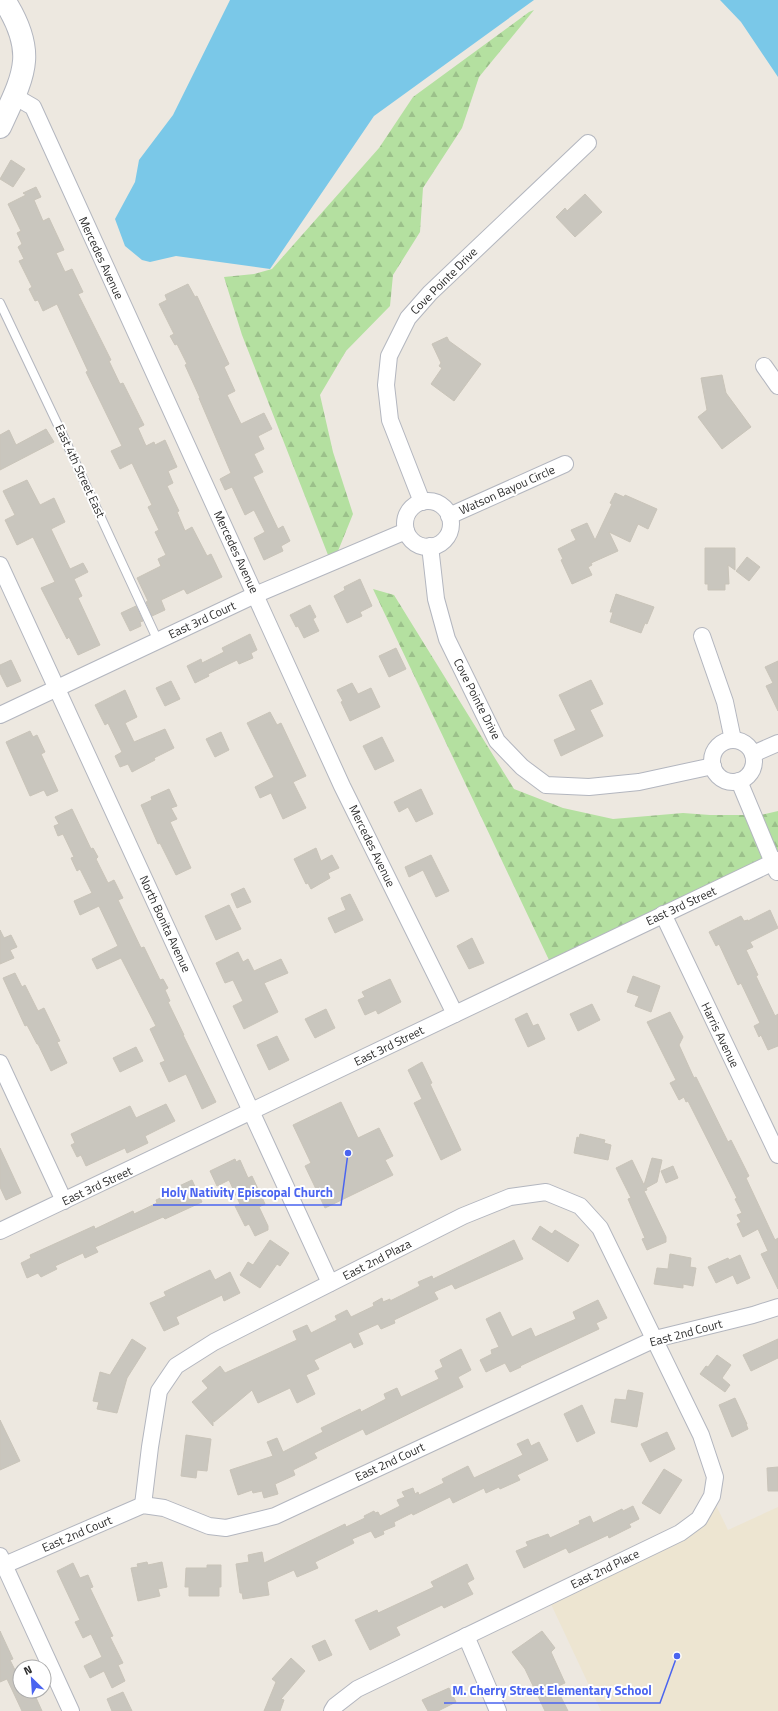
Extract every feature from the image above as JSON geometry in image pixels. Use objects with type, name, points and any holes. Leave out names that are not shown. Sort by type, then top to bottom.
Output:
[{"type":"street","points":[[0,127],[24,70],[25,51],[19,29],[4,0]]},
{"type":"street","name":"Mercedes Avenue","points":[[14,96],[33,107],[342,786],[455,1014]]},
{"type":"street","name":"Cove Pointe Drive","points":[[422,502],[390,420],[386,385],[389,356],[408,318],[430,293],[588,143]]},
{"type":"street","points":[[764,366],[778,386]]},
{"type":"street","name":"Watson Bayou Circle","points":[[449,516],[565,464]]},
{"type":"street","points":[[422,502],[434,502],[440,505],[449,516],[451,523],[447,537],[441,542],[430,546],[418,545],[412,541],[406,531],[405,519],[408,512],[413,506],[422,502]]},
{"type":"street","name":"East 3rd Court","points":[[0,715],[255,595],[406,531]]},
{"type":"street","name":"Cove Pointe Drive","points":[[430,546],[436,600],[447,640],[497,741],[522,767],[546,785],[589,787],[639,782],[713,766]]},
{"type":"street","name":"North Bonita Avenue","points":[[0,565],[330,1283]]},
{"type":"street","points":[[702,636],[725,702],[733,740]]},
{"type":"street","points":[[733,740],[743,742],[749,746],[753,754],[753,766],[750,773],[739,781],[726,780],[716,772],[713,766],[713,753],[717,747],[722,742],[733,740]]},
{"type":"street","points":[[753,754],[778,743]]},
{"type":"street","points":[[739,781],[776,865]]},
{"type":"street","name":"East 3rd Street","points":[[0,1231],[252,1112],[663,914],[776,865]]},
{"type":"street","name":"Harris Avenue","points":[[663,914],[778,1155]]},
{"type":"street","points":[[0,1063],[64,1201]]},
{"type":"street","name":"East 2nd Plaza","points":[[143,1505],[159,1391],[176,1366],[214,1342],[330,1283],[463,1216],[510,1197],[546,1192],[580,1206],[600,1228],[655,1339]]},
{"type":"street","name":"East 2nd Court","points":[[1,1562],[143,1505],[164,1508],[209,1526],[226,1528],[275,1516],[655,1339],[753,1315],[778,1307]]},
{"type":"street","name":"East 2nd Place","points":[[333,1709],[357,1689],[680,1533],[699,1519],[712,1496],[715,1477],[701,1435],[655,1339]]},
{"type":"street","points":[[1,1562],[72,1711]]},
{"type":"street","points":[[466,1636],[498,1711]]},
{"type":"lane","name":"East 4th Street East","points":[[0,303],[158,641]]},
{"type":"shaded area","points":[[713,1499],[728,1530],[778,1507],[778,1711],[601,1711],[550,1602],[683,1540]]},
{"type":"green space","points":[[534,10],[479,77],[462,128],[423,188],[420,232],[393,275],[390,306],[346,351],[320,395],[333,452],[353,514],[338,551],[328,555],[242,335],[224,277],[254,274],[272,269],[379,148],[413,97],[529,12]]},
{"type":"green space","points":[[373,589],[394,595],[514,789],[563,808],[613,819],[683,813],[746,815],[764,858],[549,960]]},
{"type":"green space","points":[[778,811],[778,852],[776,853],[761,815]]},
{"type":"water","points":[[230,0],[534,0],[374,116],[270,269],[176,256],[150,262],[142,260],[125,246],[115,219],[135,182],[139,160],[173,115]]},
{"type":"water","points":[[720,0],[778,0],[778,77],[741,22]]},
{"type":"building","points":[[11,160],[25,169],[13,187],[0,179]]},
{"type":"building","points":[[36,187],[41,197],[34,200],[43,221],[49,218],[64,250],[56,253],[65,272],[72,269],[83,292],[78,294],[111,360],[109,361],[120,384],[123,383],[144,425],[138,428],[146,446],[154,442],[155,445],[165,440],[177,467],[168,471],[173,483],[167,486],[179,511],[177,512],[185,531],[192,527],[207,556],[211,554],[222,577],[187,594],[184,589],[161,600],[165,610],[152,616],[146,602],[148,601],[137,578],[161,566],[158,559],[166,555],[155,532],[159,530],[148,507],[152,505],[132,463],[120,469],[111,451],[122,446],[86,372],[88,371],[57,304],[43,311],[38,300],[35,301],[29,289],[32,287],[19,261],[24,259],[18,247],[22,244],[17,233],[21,231],[8,204],[26,195],[23,193]]},
{"type":"building","points":[[585,194],[602,212],[575,237],[556,217],[565,208],[567,211]]},
{"type":"building","points":[[188,284],[195,297],[197,296],[229,364],[224,367],[235,391],[227,395],[241,424],[264,413],[272,429],[258,436],[264,449],[254,454],[263,472],[253,477],[278,529],[283,526],[290,541],[281,546],[283,551],[264,560],[254,538],[265,532],[254,510],[245,515],[232,487],[225,490],[220,479],[231,473],[185,365],[187,364],[177,344],[175,345],[170,336],[174,334],[159,304],[167,300],[165,295]]},
{"type":"building","points":[[447,337],[449,341],[481,364],[454,401],[431,384],[442,368],[439,366],[441,363],[432,344]]},
{"type":"building","points":[[722,375],[726,393],[751,427],[722,449],[698,417],[707,410],[701,378]]},
{"type":"building","points":[[46,429],[54,442],[0,470],[0,435],[9,430],[16,445]]},
{"type":"building","points":[[27,480],[40,505],[54,498],[65,522],[51,529],[70,569],[83,563],[88,572],[74,579],[82,596],[78,598],[100,645],[78,655],[69,637],[67,639],[41,588],[55,582],[33,537],[17,545],[5,520],[15,515],[3,491]]},
{"type":"building","points":[[615,493],[624,497],[625,495],[657,509],[648,529],[638,524],[630,542],[609,532],[618,551],[591,563],[592,565],[588,567],[592,575],[572,584],[561,560],[563,559],[558,549],[576,540],[571,530],[587,523],[595,540],[612,504],[610,503]]},
{"type":"building","points":[[705,548],[735,548],[735,570],[728,565],[729,584],[725,584],[725,590],[708,590],[708,584],[705,584]]},
{"type":"building","points":[[747,557],[760,567],[749,581],[736,571]]},
{"type":"building","points":[[360,579],[372,606],[360,612],[362,616],[347,623],[334,596],[345,590],[344,587]]},
{"type":"building","points":[[616,594],[654,607],[647,624],[645,623],[641,633],[610,622],[613,612],[610,612]]},
{"type":"building","points":[[310,605],[316,617],[313,619],[319,631],[304,638],[290,615]]},
{"type":"building","points":[[136,606],[143,621],[140,622],[141,626],[130,631],[121,613]]},
{"type":"building","points":[[250,634],[257,650],[251,653],[253,658],[239,664],[237,660],[208,674],[209,676],[195,683],[187,666],[201,659],[202,663],[224,652],[222,648]]},
{"type":"building","points":[[396,648],[406,669],[389,677],[379,656]]},
{"type":"building","points":[[11,660],[21,681],[7,687],[0,673],[0,665]]},
{"type":"building","points":[[778,661],[778,711],[766,686],[773,683],[765,667]]},
{"type":"building","points":[[591,680],[603,704],[590,710],[603,736],[561,756],[554,740],[576,730],[559,695]]},
{"type":"building","points":[[171,681],[180,699],[165,706],[156,688]]},
{"type":"building","points":[[352,683],[358,694],[371,688],[380,707],[350,721],[341,702],[343,701],[337,690]]},
{"type":"building","points":[[125,690],[137,717],[125,723],[134,742],[165,729],[174,748],[154,758],[155,760],[132,772],[128,764],[120,767],[115,756],[122,752],[108,723],[105,725],[95,705]]},
{"type":"building","points":[[270,712],[277,725],[281,723],[306,776],[293,782],[306,808],[283,819],[271,793],[260,798],[255,787],[274,777],[247,723]]},
{"type":"building","points":[[30,731],[33,737],[37,735],[45,752],[41,754],[58,791],[47,796],[44,790],[30,796],[6,742]]},
{"type":"building","points":[[221,732],[229,750],[215,757],[206,739]]},
{"type":"building","points":[[382,737],[394,761],[375,770],[363,746]]},
{"type":"building","points":[[169,789],[177,806],[171,808],[177,819],[170,822],[191,868],[176,875],[160,843],[158,844],[141,805],[152,800],[151,797]]},
{"type":"building","points":[[421,789],[433,814],[416,822],[408,807],[399,812],[394,802]]},
{"type":"building","points":[[72,809],[91,849],[93,848],[98,857],[96,859],[108,883],[114,880],[123,898],[118,900],[141,948],[144,947],[160,980],[163,979],[168,988],[165,990],[170,1001],[168,1002],[216,1102],[202,1109],[186,1074],[169,1082],[160,1063],[165,1061],[150,1029],[156,1026],[121,958],[97,969],[92,959],[118,946],[99,906],[80,915],[74,901],[92,893],[80,869],[77,871],[71,858],[74,857],[63,834],[58,836],[54,826],[59,824],[55,817]]},
{"type":"building","points":[[316,848],[321,861],[332,855],[339,868],[328,873],[330,878],[311,889],[308,883],[306,884],[294,859]]},
{"type":"building","points":[[431,855],[449,891],[436,897],[423,870],[409,877],[405,867]]},
{"type":"building","points":[[244,888],[251,902],[237,908],[231,894]]},
{"type":"building","points":[[350,894],[363,920],[335,933],[328,918],[346,910],[341,898]]},
{"type":"building","points":[[229,905],[241,929],[216,940],[205,916]]},
{"type":"building","points":[[770,910],[778,928],[750,942],[753,947],[746,950],[758,975],[756,976],[775,1016],[778,1014],[778,1046],[768,1050],[761,1035],[759,1037],[754,1026],[760,1023],[741,983],[738,985],[719,944],[716,946],[709,932],[741,916],[744,921],[748,921]]},
{"type":"building","points":[[0,930],[4,938],[11,935],[17,947],[10,950],[14,958],[0,964]]},
{"type":"building","points":[[472,938],[484,963],[469,969],[457,946]]},
{"type":"building","points":[[238,952],[243,962],[248,959],[254,971],[281,959],[288,973],[264,983],[278,1012],[244,1029],[233,1006],[243,1001],[233,980],[225,983],[216,963]]},
{"type":"building","points":[[15,973],[22,987],[25,985],[38,1011],[44,1008],[60,1041],[57,1042],[67,1063],[51,1071],[38,1044],[27,1025],[25,1026],[3,978]]},
{"type":"building","points":[[633,976],[660,986],[651,1012],[635,1006],[639,996],[627,992]]},
{"type":"building","points":[[390,979],[401,1002],[378,1014],[376,1010],[365,1015],[358,1000],[365,997],[362,992]]},
{"type":"building","points":[[592,1004],[600,1020],[578,1031],[570,1014]]},
{"type":"building","points":[[326,1009],[335,1028],[315,1038],[305,1019]]},
{"type":"building","points":[[670,1012],[683,1037],[679,1045],[694,1078],[696,1077],[728,1142],[731,1140],[749,1176],[746,1178],[775,1240],[778,1238],[778,1289],[761,1254],[768,1251],[758,1229],[743,1237],[737,1224],[741,1222],[737,1215],[742,1213],[735,1199],[737,1198],[688,1101],[686,1102],[684,1097],[679,1100],[670,1083],[676,1080],[647,1022]]},
{"type":"building","points":[[527,1013],[533,1026],[538,1024],[545,1039],[528,1047],[515,1019]]},
{"type":"building","points":[[277,1036],[289,1060],[269,1070],[257,1045]]},
{"type":"building","points":[[136,1047],[143,1061],[120,1072],[113,1058]]},
{"type":"building","points":[[422,1062],[432,1083],[430,1084],[461,1150],[441,1160],[414,1103],[422,1099],[408,1070]]},
{"type":"building","points":[[341,1102],[358,1138],[379,1128],[393,1156],[385,1160],[393,1175],[325,1208],[305,1166],[311,1163],[293,1125]]},
{"type":"building","points":[[166,1104],[175,1121],[145,1136],[148,1143],[127,1153],[125,1148],[86,1166],[81,1155],[77,1157],[71,1145],[75,1143],[71,1134],[130,1106],[136,1118]]},
{"type":"building","points":[[580,1134],[605,1140],[604,1143],[611,1145],[608,1160],[574,1153],[577,1137],[579,1138]]},
{"type":"building","points":[[0,1148],[21,1193],[6,1200],[0,1187]]},
{"type":"building","points":[[652,1158],[662,1160],[657,1182],[646,1188],[647,1190],[644,1191],[666,1237],[666,1242],[647,1250],[642,1239],[645,1238],[628,1199],[631,1198],[616,1168],[632,1160],[644,1185]]},
{"type":"building","points":[[235,1159],[236,1162],[240,1160],[248,1178],[252,1176],[265,1204],[259,1207],[268,1226],[268,1230],[255,1236],[249,1224],[245,1226],[235,1206],[240,1204],[229,1180],[217,1186],[210,1171]]},
{"type":"building","points":[[673,1166],[678,1178],[666,1183],[661,1171]]},
{"type":"building","points":[[192,1180],[202,1202],[165,1219],[163,1217],[95,1247],[98,1252],[85,1258],[83,1253],[55,1266],[57,1269],[41,1277],[38,1273],[27,1278],[21,1263],[31,1258],[30,1255],[94,1226],[95,1229],[133,1211],[134,1214],[157,1203],[156,1200],[178,1190],[177,1187]]},
{"type":"building","points":[[540,1226],[552,1234],[555,1230],[579,1245],[568,1262],[532,1239]]},
{"type":"building","points":[[270,1240],[289,1253],[280,1266],[277,1264],[260,1288],[240,1275],[248,1262],[253,1265]]},
{"type":"building","points":[[514,1240],[523,1259],[455,1289],[452,1284],[434,1292],[438,1299],[394,1320],[395,1323],[381,1329],[378,1324],[358,1333],[363,1344],[354,1348],[351,1342],[314,1360],[319,1369],[306,1375],[315,1394],[297,1403],[290,1388],[258,1403],[252,1390],[214,1422],[213,1419],[213,1426],[192,1402],[208,1388],[202,1381],[220,1366],[225,1373],[297,1340],[293,1331],[307,1325],[311,1333],[337,1320],[335,1316],[347,1310],[351,1317],[374,1306],[373,1303],[382,1298],[383,1302],[390,1299],[390,1301],[420,1286],[418,1282],[432,1276],[433,1279]]},
{"type":"building","points":[[670,1254],[691,1258],[690,1267],[696,1268],[693,1286],[683,1284],[683,1288],[654,1284],[657,1268],[668,1269]]},
{"type":"building","points":[[740,1255],[750,1278],[737,1284],[733,1275],[716,1283],[708,1267],[728,1258],[729,1260]]},
{"type":"building","points":[[210,1270],[215,1280],[230,1272],[240,1293],[224,1301],[222,1295],[176,1317],[179,1324],[164,1331],[150,1303],[166,1296],[164,1292]]},
{"type":"building","points":[[598,1300],[607,1318],[596,1323],[599,1329],[510,1372],[505,1363],[486,1372],[480,1360],[492,1354],[491,1350],[499,1347],[486,1319],[500,1312],[512,1337],[531,1328],[535,1337],[576,1319],[573,1312]]},
{"type":"building","points":[[132,1339],[146,1348],[127,1378],[117,1413],[97,1409],[99,1402],[93,1401],[100,1372],[110,1375]]},
{"type":"building","points":[[778,1339],[778,1358],[751,1371],[743,1355]]},
{"type":"building","points":[[461,1349],[471,1370],[458,1377],[463,1387],[366,1435],[363,1429],[314,1453],[317,1458],[293,1470],[295,1475],[275,1484],[278,1494],[264,1498],[262,1491],[253,1493],[252,1490],[238,1495],[230,1470],[273,1456],[267,1442],[277,1438],[283,1452],[323,1432],[321,1428],[360,1409],[361,1412],[386,1399],[384,1394],[397,1388],[401,1397],[439,1379],[435,1371],[443,1367],[440,1360]]},
{"type":"building","points":[[717,1355],[731,1365],[722,1378],[730,1385],[725,1392],[700,1374],[706,1366],[708,1367]]},
{"type":"building","points":[[628,1390],[643,1393],[637,1427],[611,1422],[615,1399],[626,1400]]},
{"type":"building","points":[[735,1398],[748,1429],[732,1437],[719,1405]]},
{"type":"building","points":[[582,1405],[595,1433],[577,1442],[564,1414]]},
{"type":"building","points":[[0,1420],[20,1461],[0,1470]]},
{"type":"building","points":[[667,1432],[675,1449],[650,1462],[641,1444]]},
{"type":"building","points":[[186,1435],[211,1439],[207,1471],[197,1470],[196,1478],[181,1476]]},
{"type":"building","points":[[528,1439],[531,1446],[539,1442],[548,1460],[517,1475],[520,1480],[500,1489],[499,1487],[486,1493],[484,1488],[453,1503],[450,1497],[413,1515],[412,1513],[394,1522],[395,1526],[383,1531],[384,1534],[375,1538],[371,1531],[352,1539],[354,1543],[315,1562],[318,1568],[297,1577],[294,1570],[267,1582],[269,1595],[243,1599],[242,1593],[240,1593],[236,1564],[249,1562],[248,1555],[262,1552],[264,1563],[345,1524],[346,1527],[365,1518],[364,1516],[374,1511],[375,1513],[378,1512],[380,1516],[400,1506],[397,1500],[405,1497],[402,1492],[413,1488],[415,1494],[418,1492],[419,1495],[444,1483],[442,1479],[468,1466],[474,1478],[523,1455],[517,1444]]},
{"type":"building","points":[[778,1467],[778,1491],[768,1491],[767,1468]]},
{"type":"building","points":[[664,1469],[682,1480],[660,1514],[642,1503]]},
{"type":"building","points":[[633,1506],[639,1519],[629,1524],[631,1527],[609,1538],[608,1535],[569,1553],[566,1548],[524,1568],[516,1551],[528,1546],[526,1542],[548,1534],[550,1538],[580,1524],[579,1521],[590,1516],[593,1523],[622,1509],[623,1511]]},
{"type":"building","points":[[147,1562],[148,1565],[162,1562],[167,1587],[158,1589],[160,1596],[138,1601],[131,1568],[138,1567],[137,1564]]},
{"type":"building","points":[[73,1563],[80,1578],[88,1575],[93,1587],[90,1588],[113,1636],[110,1637],[123,1663],[118,1665],[125,1681],[112,1688],[104,1671],[90,1678],[84,1666],[102,1657],[91,1634],[83,1638],[75,1622],[80,1620],[57,1571]]},
{"type":"building","points":[[467,1564],[474,1579],[467,1583],[473,1594],[444,1608],[442,1605],[396,1627],[400,1635],[370,1650],[355,1620],[377,1610],[378,1613],[434,1587],[431,1582]]},
{"type":"building","points":[[207,1565],[221,1565],[221,1587],[219,1587],[219,1596],[189,1596],[189,1587],[185,1587],[186,1568],[207,1568]]},
{"type":"building","points":[[0,1631],[13,1659],[10,1660],[12,1664],[12,1690],[7,1679],[0,1682]]},
{"type":"building","points":[[542,1631],[555,1648],[551,1652],[565,1683],[556,1687],[568,1711],[545,1711],[525,1669],[512,1652]]},
{"type":"building","points":[[325,1640],[332,1655],[319,1661],[312,1646]]},
{"type":"building","points":[[291,1658],[305,1671],[281,1699],[284,1700],[280,1711],[264,1711],[276,1682],[272,1679]]},
{"type":"building","points":[[449,1688],[456,1702],[438,1711],[428,1711],[422,1700]]},
{"type":"building","points":[[123,1692],[132,1711],[112,1711],[107,1699]]},
{"type":"building","points":[[16,1699],[37,1699],[42,1711],[22,1711]]},
{"type":"place","name":"Holy Nativity Episcopal Church","points":[[348,1153]]},
{"type":"place","name":"M. Cherry Street Elementary School","points":[[677,1656]]}]
